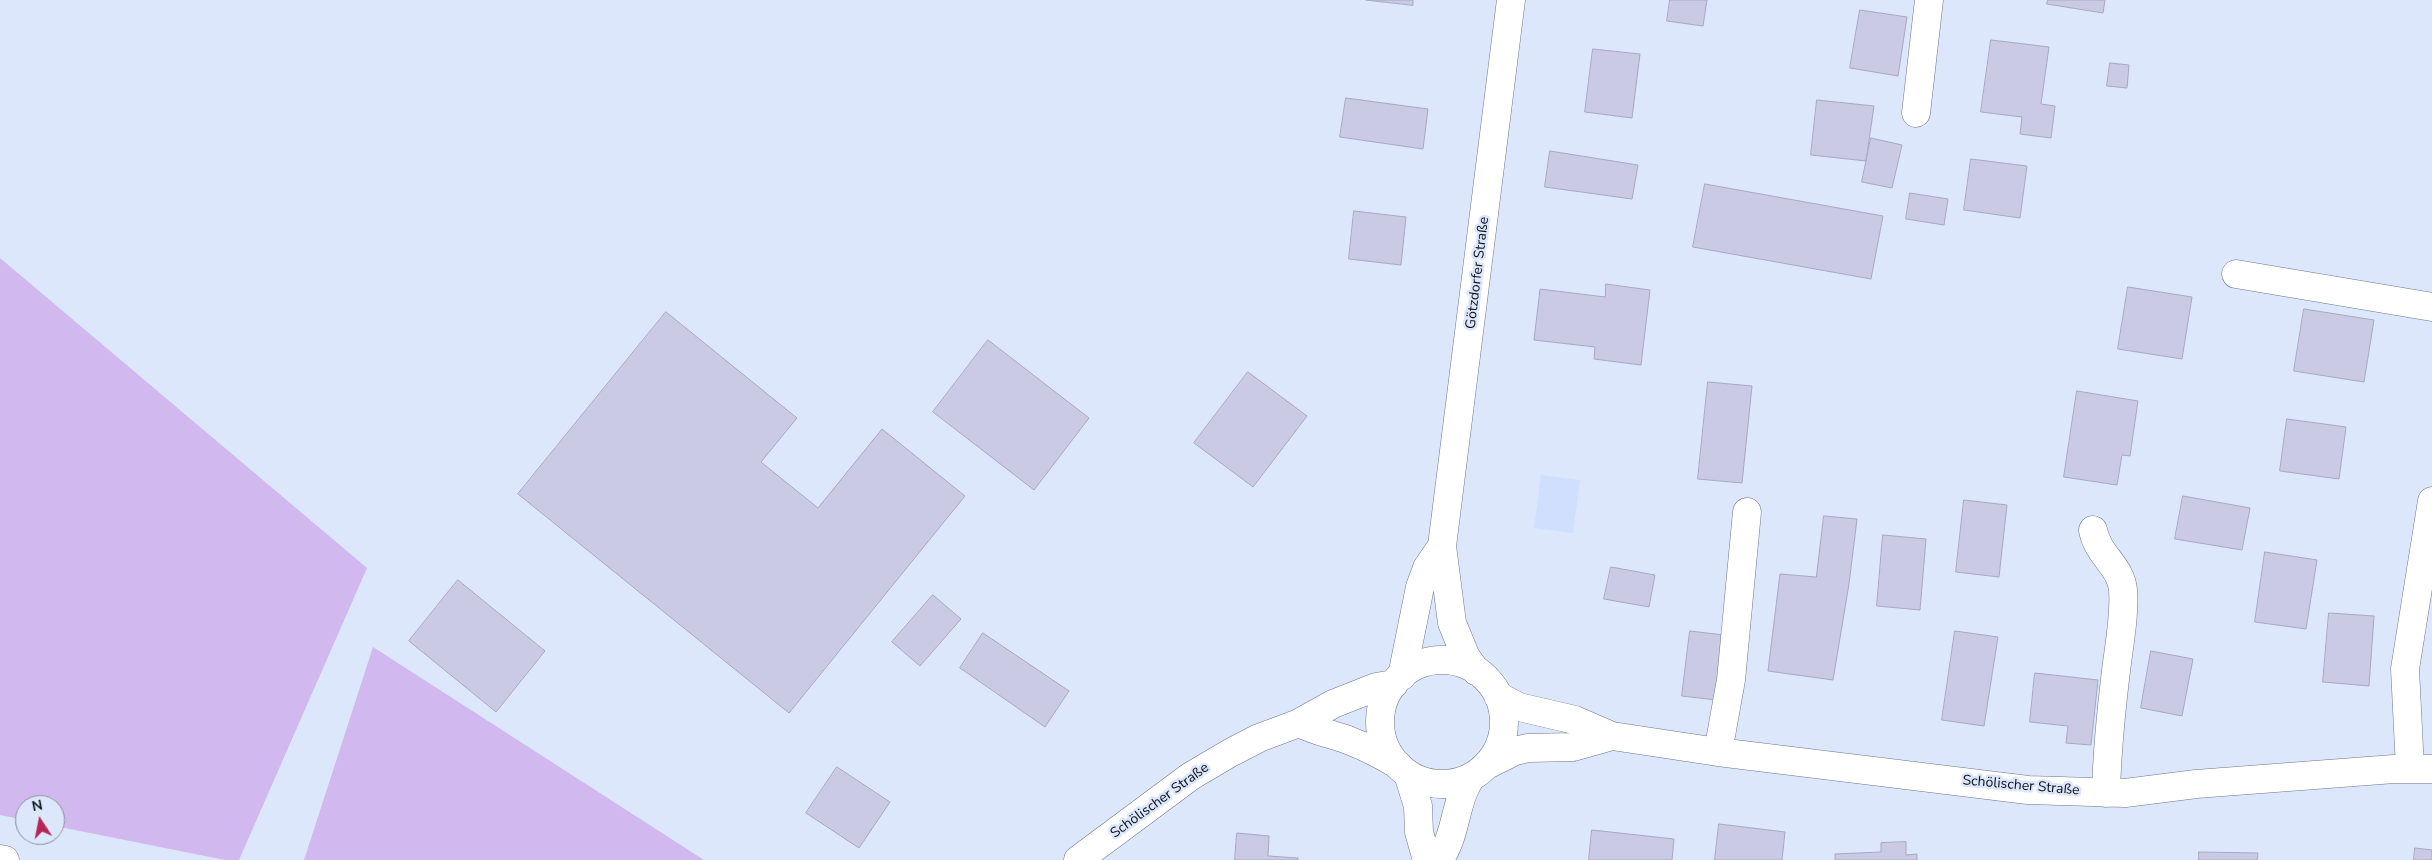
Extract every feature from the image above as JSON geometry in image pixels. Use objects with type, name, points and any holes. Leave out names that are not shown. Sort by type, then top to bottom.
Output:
[{"type":"street","name":"Götzdorfer Straße","points":[[1476,671],[1463,651],[1452,623],[1442,546],[1511,0]]},
{"type":"street","points":[[1916,113],[1929,0]]},
{"type":"street","points":[[2236,274],[2432,307]]},
{"type":"street","points":[[2421,769],[2406,669],[2432,501]]},
{"type":"street","points":[[1718,752],[1730,680],[1747,512]]},
{"type":"street","points":[[2093,530],[2096,543],[2120,577],[2123,590],[2120,636],[2107,742],[2106,793]]},
{"type":"street","name":"Götzdorfer Straße","points":[[1398,680],[1420,587],[1427,568],[1442,546]]},
{"type":"street","points":[[1427,860],[1422,849],[1419,832],[1418,806],[1403,770],[1386,747],[1380,726],[1384,704],[1398,680],[1422,664],[1436,661],[1464,664],[1476,671],[1491,685],[1498,696],[1504,716],[1504,730],[1498,749],[1479,771],[1460,798],[1452,833],[1439,860]]},
{"type":"street","name":"Schölischer Straße","points":[[1078,860],[1191,776],[1259,738],[1299,723],[1349,697],[1398,680]]},
{"type":"street","name":"Schölischer Straße","points":[[1498,696],[1519,707],[1575,720],[1612,736],[1718,752],[2028,790],[2125,793],[2196,784],[2421,769]]},
{"type":"street","points":[[1299,723],[1316,731],[1374,750],[1420,780],[1439,784],[1452,784],[1479,771]]},
{"type":"street","name":"Schölischer Straße","points":[[1479,771],[1515,751],[1528,748],[1573,747],[1612,736]]},
{"type":"street","points":[[0,859],[5,860]]},
{"type":"shaded area","points":[[0,258],[367,568],[239,860],[225,860],[65,828],[65,795],[15,795],[15,818],[0,815]]},
{"type":"shaded area","points":[[1541,475],[1580,480],[1573,533],[1534,528]]},
{"type":"shaded area","points":[[373,647],[704,860],[304,860]]},
{"type":"building","points":[[1366,0],[1413,0],[1413,5]]},
{"type":"building","points":[[1670,0],[1707,0],[1703,26],[1667,21]]},
{"type":"building","points":[[2048,0],[2105,0],[2103,13],[2047,4]]},
{"type":"building","points":[[1860,10],[1907,17],[1898,76],[1850,68]]},
{"type":"building","points":[[1991,40],[2049,47],[2041,104],[2055,106],[2051,138],[2020,134],[2022,117],[1981,112]]},
{"type":"building","points":[[1593,49],[1640,54],[1632,118],[1585,112]]},
{"type":"building","points":[[2110,63],[2129,65],[2127,88],[2107,86]]},
{"type":"building","points":[[1346,98],[1428,109],[1423,149],[1340,137]]},
{"type":"building","points":[[1817,100],[1874,106],[1866,161],[1811,155]]},
{"type":"building","points":[[1871,138],[1902,145],[1892,188],[1862,182]]},
{"type":"building","points":[[1550,151],[1638,165],[1632,199],[1545,187]]},
{"type":"building","points":[[1971,159],[2027,166],[2020,218],[1964,210]]},
{"type":"building","points":[[1705,184],[1883,216],[1871,279],[1693,247]]},
{"type":"building","points":[[1910,193],[1948,199],[1944,225],[1906,219]]},
{"type":"building","points":[[1354,211],[1406,217],[1401,265],[1349,259]]},
{"type":"building","points":[[1606,284],[1650,290],[1641,365],[1594,359],[1595,347],[1534,340],[1540,289],[1605,297]]},
{"type":"building","points":[[2128,287],[2192,297],[2182,359],[2118,349]]},
{"type":"building","points":[[2304,309],[2374,320],[2364,382],[2294,371]]},
{"type":"building","points":[[666,312],[797,418],[761,462],[818,508],[882,429],[965,496],[789,713],[518,494]]},
{"type":"building","points":[[988,340],[1089,418],[1034,490],[933,412]]},
{"type":"building","points":[[1248,372],[1307,416],[1253,487],[1194,443]]},
{"type":"building","points":[[1708,382],[1752,386],[1742,483],[1698,479]]},
{"type":"building","points":[[2077,391],[2138,401],[2130,456],[2122,455],[2117,485],[2064,477]]},
{"type":"building","points":[[2287,419],[2346,427],[2339,479],[2280,471]]},
{"type":"building","points":[[2183,496],[2250,508],[2242,550],[2175,539]]},
{"type":"building","points":[[1964,500],[2007,505],[1999,577],[1956,572]]},
{"type":"building","points":[[1824,516],[1857,519],[1849,584],[1833,680],[1768,671],[1780,574],[1816,577]]},
{"type":"building","points":[[1883,535],[1926,539],[1920,610],[1877,606]]},
{"type":"building","points":[[2265,552],[2317,560],[2306,629],[2255,622]]},
{"type":"building","points":[[1611,567],[1655,575],[1649,607],[1604,599]]},
{"type":"building","points":[[458,580],[545,651],[496,712],[409,641]]},
{"type":"building","points":[[933,595],[961,619],[920,666],[892,642]]},
{"type":"building","points":[[2329,613],[2374,616],[2369,686],[2323,682]]},
{"type":"building","points":[[1690,631],[1724,635],[1716,700],[1682,696]]},
{"type":"building","points":[[1955,631],[1998,637],[1984,726],[1942,720]]},
{"type":"building","points":[[983,633],[1069,691],[1045,727],[960,668]]},
{"type":"building","points":[[2151,651],[2193,659],[2182,716],[2141,708]]},
{"type":"building","points":[[2035,673],[2098,680],[2091,745],[2066,743],[2068,726],[2030,722]]},
{"type":"building","points":[[837,767],[890,802],[859,848],[806,813]]},
{"type":"building","points":[[1719,824],[1785,832],[1782,860],[1715,860]]},
{"type":"building","points":[[1592,830],[1674,839],[1672,860],[1589,860]]},
{"type":"building","points":[[1237,833],[1269,836],[1268,856],[1298,858],[1298,860],[1235,860]]},
{"type":"building","points":[[1906,842],[1906,855],[1917,854],[1917,860],[1835,860],[1835,854],[1881,852],[1881,843]]},
{"type":"building","points":[[2415,848],[2432,850],[2432,860],[2414,860]]},
{"type":"building","points":[[2199,852],[2258,853],[2257,860],[2199,860]]}]
